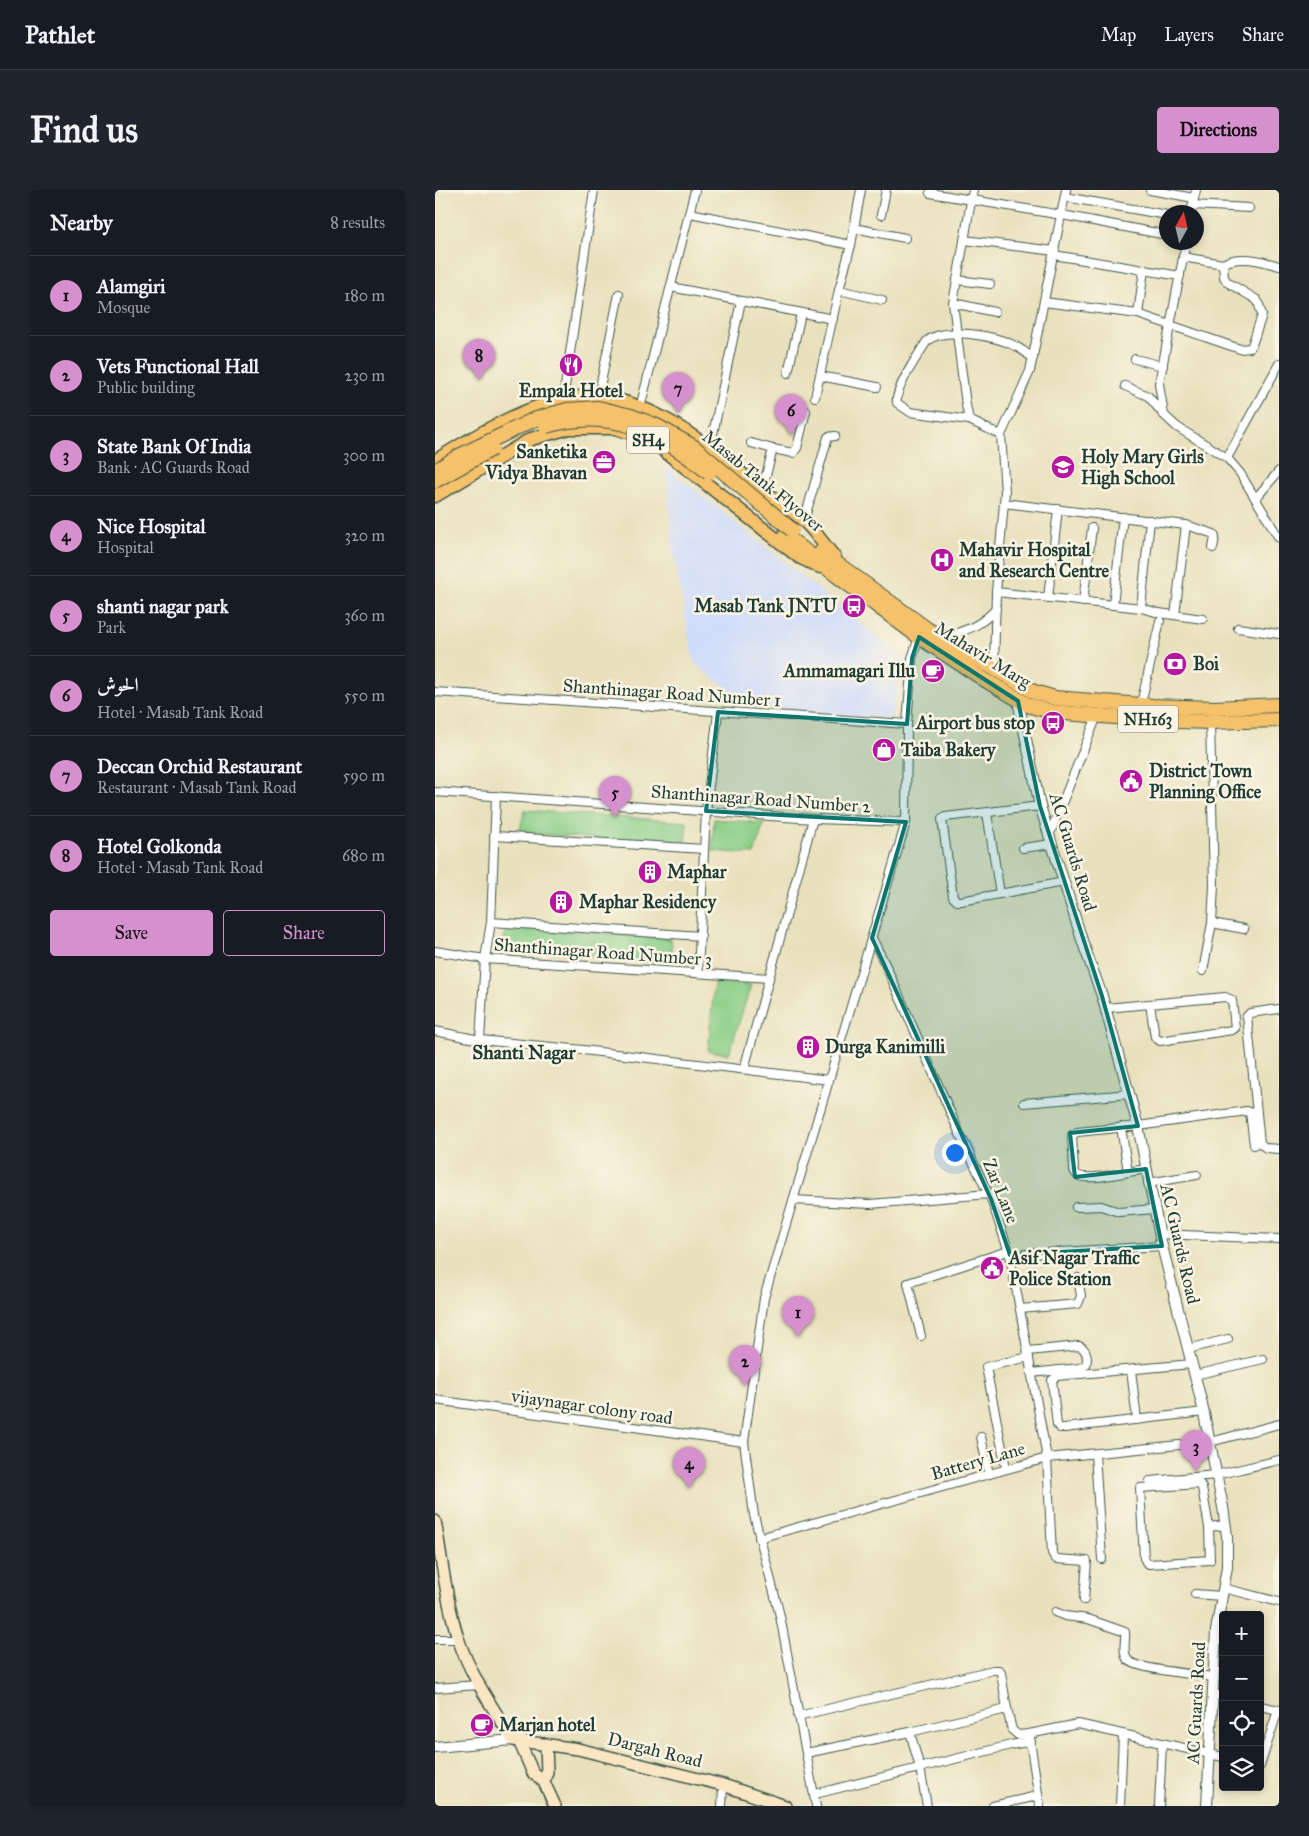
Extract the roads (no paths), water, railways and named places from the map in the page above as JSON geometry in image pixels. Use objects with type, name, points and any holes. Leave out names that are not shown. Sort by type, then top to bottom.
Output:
[{"type":"highway","name":"Masab Tank Flyover","points":[[435,464],[459,456],[533,420],[567,410],[598,408],[631,416],[657,426],[694,447],[789,533]]},
{"type":"highway","name":"Masab Tank Flyover","points":[[436,493],[499,445],[533,430],[564,421],[596,419],[626,424],[652,433],[689,457],[840,572]]},
{"type":"highway","name":"Mahavir Marg","points":[[840,572],[919,637],[1018,700],[1053,712],[1097,716],[1184,714],[1214,708],[1279,705]]},
{"type":"highway","name":"Mahavir Marg","points":[[840,572],[943,639],[1033,692],[1055,698],[1141,704],[1210,722],[1279,720]]},
{"type":"main road","name":"SH4","points":[[435,464],[457,446],[525,411],[572,398],[597,397],[622,402],[640,408],[678,427],[710,448],[804,521],[840,572]]},
{"type":"main road","name":"SH4","points":[[436,493],[531,439],[569,428],[616,428],[652,441],[799,557],[840,572]]},
{"type":"main road","points":[[457,446],[472,473]]},
{"type":"main road","points":[[435,464],[453,484]]},
{"type":"main road","points":[[435,1521],[447,1598],[459,1639],[479,1685],[516,1740],[533,1773],[544,1782],[555,1806]]},
{"type":"main road","name":"Dargah Road","points":[[516,1740],[578,1749],[723,1786],[785,1806]]},
{"type":"main road","points":[[544,1782],[547,1772],[546,1744]]},
{"type":"street","points":[[563,400],[594,190]]},
{"type":"street","points":[[640,408],[695,190]]},
{"type":"street","points":[[815,397],[851,245],[861,190]]},
{"type":"street","points":[[881,215],[886,190]]},
{"type":"street","points":[[969,420],[953,303],[973,190]]},
{"type":"street","points":[[1150,190],[1193,201],[1249,208]]},
{"type":"street","points":[[930,193],[1159,233]]},
{"type":"street","points":[[994,669],[996,592],[1005,503],[1001,435],[1030,371],[1055,253],[1065,194],[1159,213]]},
{"type":"street","points":[[689,213],[851,245]]},
{"type":"street","points":[[854,228],[905,238]]},
{"type":"street","points":[[964,240],[1055,253],[1180,276]]},
{"type":"street","points":[[1164,414],[1159,384],[1184,250]]},
{"type":"street","points":[[1183,257],[1223,264],[1230,260],[1242,259],[1264,261],[1279,266]]},
{"type":"street","points":[[1044,302],[1138,314],[1245,350],[1252,345],[1262,315],[1257,300],[1227,282],[1224,277],[1223,264]]},
{"type":"street","points":[[1138,314],[1144,270]]},
{"type":"street","points":[[957,280],[990,284]]},
{"type":"street","points":[[671,287],[833,319]]},
{"type":"street","points":[[839,290],[882,300]]},
{"type":"street","points":[[597,397],[619,294]]},
{"type":"street","points":[[710,448],[741,301]]},
{"type":"street","points":[[953,303],[995,312]]},
{"type":"street","points":[[788,373],[801,313]]},
{"type":"street","points":[[1001,435],[969,420],[910,412],[899,405],[896,400],[899,390],[927,341],[933,336],[957,333],[985,337],[1017,347],[1033,358]]},
{"type":"street","points":[[1135,359],[1163,366]]},
{"type":"street","points":[[1227,458],[1279,364]]},
{"type":"street","points":[[820,376],[877,387]]},
{"type":"street","points":[[1125,386],[1148,396],[1177,427],[1227,458],[1241,473],[1279,538]]},
{"type":"street","points":[[751,442],[790,453],[795,451],[806,411]]},
{"type":"street","points":[[804,521],[828,437],[835,436]]},
{"type":"street","points":[[762,490],[773,449]]},
{"type":"street","points":[[1256,498],[1279,472]]},
{"type":"street","points":[[1005,503],[1186,525],[1214,534],[1213,548]]},
{"type":"street","points":[[1048,598],[1058,509]]},
{"type":"street","points":[[1113,605],[1123,517]]},
{"type":"street","points":[[1141,608],[1149,520]]},
{"type":"street","points":[[1175,615],[1186,525]]},
{"type":"street","points":[[1083,602],[1092,528]]},
{"type":"street","points":[[996,592],[1141,608],[1159,613],[1203,619]]},
{"type":"street","points":[[943,639],[970,630],[986,619],[995,609]]},
{"type":"street","points":[[1141,704],[1160,622]]},
{"type":"street","points":[[1237,628],[1279,634]]},
{"type":"street","points":[[816,1806],[780,1616],[754,1515],[744,1442],[764,1298],[906,822],[907,724],[912,658],[919,637]]},
{"type":"street","name":"Shanthinagar Road Number 1","points":[[435,692],[907,724]]},
{"type":"street","name":"AC Guards Road","points":[[1018,700],[1041,806],[1105,1008],[1130,1094],[1162,1246],[1204,1412],[1226,1525],[1227,1567],[1216,1631],[1214,1677],[1218,1695],[1209,1754],[1207,1806]]},
{"type":"street","points":[[698,973],[706,811],[718,712]]},
{"type":"street","points":[[1023,848],[1051,840],[1097,716]]},
{"type":"street","points":[[1203,971],[1212,923],[1214,857],[1210,722]]},
{"type":"street","name":"Shanthinagar Road Number 2","points":[[435,792],[813,819],[906,822]]},
{"type":"street","points":[[480,1040],[485,959],[491,922],[496,796]]},
{"type":"street","points":[[1041,806],[945,817],[942,819],[953,897],[957,901],[1064,882]]},
{"type":"street","points":[[987,813],[1000,894]]},
{"type":"street","points":[[744,1069],[813,819]]},
{"type":"street","points":[[494,836],[704,849]]},
{"type":"street","points":[[491,922],[701,936]]},
{"type":"street","points":[[1212,923],[1244,929]]},
{"type":"street","name":"Zar Lane","points":[[872,938],[963,1141],[989,1194],[1009,1253],[1047,1458],[1052,1553],[1056,1559],[1087,1561],[1084,1600]]},
{"type":"street","name":"Shanthinagar Road Number 3","points":[[435,951],[485,959],[769,978]]},
{"type":"street","points":[[1105,1008],[1150,1004],[1229,998],[1232,1000],[1235,1028],[1161,1041],[1155,1037],[1150,1004]]},
{"type":"street","points":[[1279,1009],[1250,1013],[1247,1016],[1260,1143],[1265,1148],[1279,1149]]},
{"type":"street","points":[[435,1031],[480,1040],[583,1050],[829,1080]]},
{"type":"street","points":[[1024,1103],[1130,1094]]},
{"type":"street","points":[[1146,1169],[1093,1178],[1076,1175],[1072,1135],[1077,1132],[1138,1126],[1247,1111],[1250,1112],[1254,1146]]},
{"type":"street","points":[[1121,1128],[1128,1172]]},
{"type":"street","points":[[1148,1183],[1197,1174]]},
{"type":"street","points":[[793,1200],[870,1204],[989,1194]]},
{"type":"street","points":[[1076,1207],[1101,1206],[1119,1212],[1154,1209]]},
{"type":"street","points":[[1160,1234],[1279,1239]]},
{"type":"street","points":[[921,1336],[908,1283],[1009,1253],[1162,1246]]},
{"type":"street","points":[[1020,1309],[1078,1304],[1081,1300],[1079,1278]]},
{"type":"street","points":[[1188,1350],[1228,1339]]},
{"type":"street","points":[[1006,1468],[985,1366],[1028,1354],[1079,1346],[1083,1347],[1086,1352],[1086,1364],[1079,1368],[1031,1372]]},
{"type":"street","points":[[1195,1375],[1263,1359]]},
{"type":"street","points":[[1193,1364],[1057,1376],[1051,1380],[1057,1425],[1060,1428],[1204,1412]]},
{"type":"street","points":[[1131,1370],[1137,1420]]},
{"type":"street","name":"vijaynagar colony road","points":[[435,1400],[744,1442]]},
{"type":"street","name":"Battery Lane","points":[[759,1538],[1047,1458],[1210,1442],[1279,1424]]},
{"type":"street","points":[[981,1437],[989,1474]]},
{"type":"street","points":[[1095,1454],[1102,1559]]},
{"type":"street","points":[[1146,1482],[1215,1475],[1279,1460]]},
{"type":"street","points":[[1200,1484],[1203,1488],[1209,1527],[1210,1560],[1149,1564],[1146,1562],[1140,1488],[1200,1484]]},
{"type":"street","points":[[1209,1527],[1226,1525]]},
{"type":"street","points":[[1195,1594],[1223,1592],[1279,1602]]},
{"type":"street","points":[[1055,1612],[1065,1616],[1088,1619],[1125,1632],[1125,1657],[1129,1663],[1143,1667],[1214,1677]]},
{"type":"street","points":[[435,1639],[459,1639]]},
{"type":"street","points":[[798,1716],[999,1670],[1012,1730],[1018,1735],[1030,1738]]},
{"type":"street","points":[[435,1688],[479,1685]]},
{"type":"street","points":[[1264,1707],[1279,1710],[1264,1754]]},
{"type":"street","points":[[806,1753],[910,1732],[1007,1709]]},
{"type":"street","points":[[815,1794],[920,1768],[1077,1724],[1219,1756]]},
{"type":"street","points":[[910,1732],[920,1768],[927,1806]]},
{"type":"street","points":[[1120,1806],[1123,1735]]},
{"type":"street","points":[[1030,1738],[1037,1796],[1040,1806]]},
{"type":"street","points":[[435,1747],[516,1740]]},
{"type":"street","points":[[1159,1806],[1162,1744]]},
{"type":"street","points":[[722,1806],[723,1786]]},
{"type":"street","points":[[993,1806],[1037,1796]]},
{"type":"place","name":"Empala Hotel","points":[[571,365]]},
{"type":"place","name":"Hotel Golkonda","points":[[479,380]]},
{"type":"place","name":"Deccan Orchid Restaurant","points":[[678,413]]},
{"type":"place","name":"الحوش","points":[[791,435]]},
{"type":"place","name":"Sanketika Vidya Bhavan","points":[[604,462]]},
{"type":"place","name":"Holy Mary Girls High School","points":[[1063,467]]},
{"type":"place","name":"Mahavir Hospital and Research Centre","points":[[942,560]]},
{"type":"place","name":"Masab Tank JNTU","points":[[854,606]]},
{"type":"place","name":"Boi","points":[[1175,664]]},
{"type":"place","name":"Ammamagari Illu","points":[[933,671]]},
{"type":"place","name":"Airport bus stop","points":[[1053,723]]},
{"type":"place","name":"Taiba Bakery","points":[[884,750]]},
{"type":"place","name":"District Town Planning Office","points":[[1131,781]]},
{"type":"place","name":"shanti nagar park","points":[[615,817]]},
{"type":"place","name":"Maphar","points":[[650,872]]},
{"type":"place","name":"Maphar Residency","points":[[561,902]]},
{"type":"place","name":"Durga Kanimilli","points":[[808,1047]]},
{"type":"place","name":"Asif Nagar Traffic Police Station","points":[[992,1268]]},
{"type":"place","name":"Alamgiri","points":[[798,1337]]},
{"type":"place","name":"Vets Functional Hall","points":[[745,1386]]},
{"type":"place","name":"State Bank Of India","points":[[1196,1471]]},
{"type":"place","name":"Nice Hospital","points":[[689,1488]]},
{"type":"place","name":"Marjan hotel","points":[[482,1725]]},
{"type":"district","name":"Shanti Nagar","points":[[524,1052]]}]
